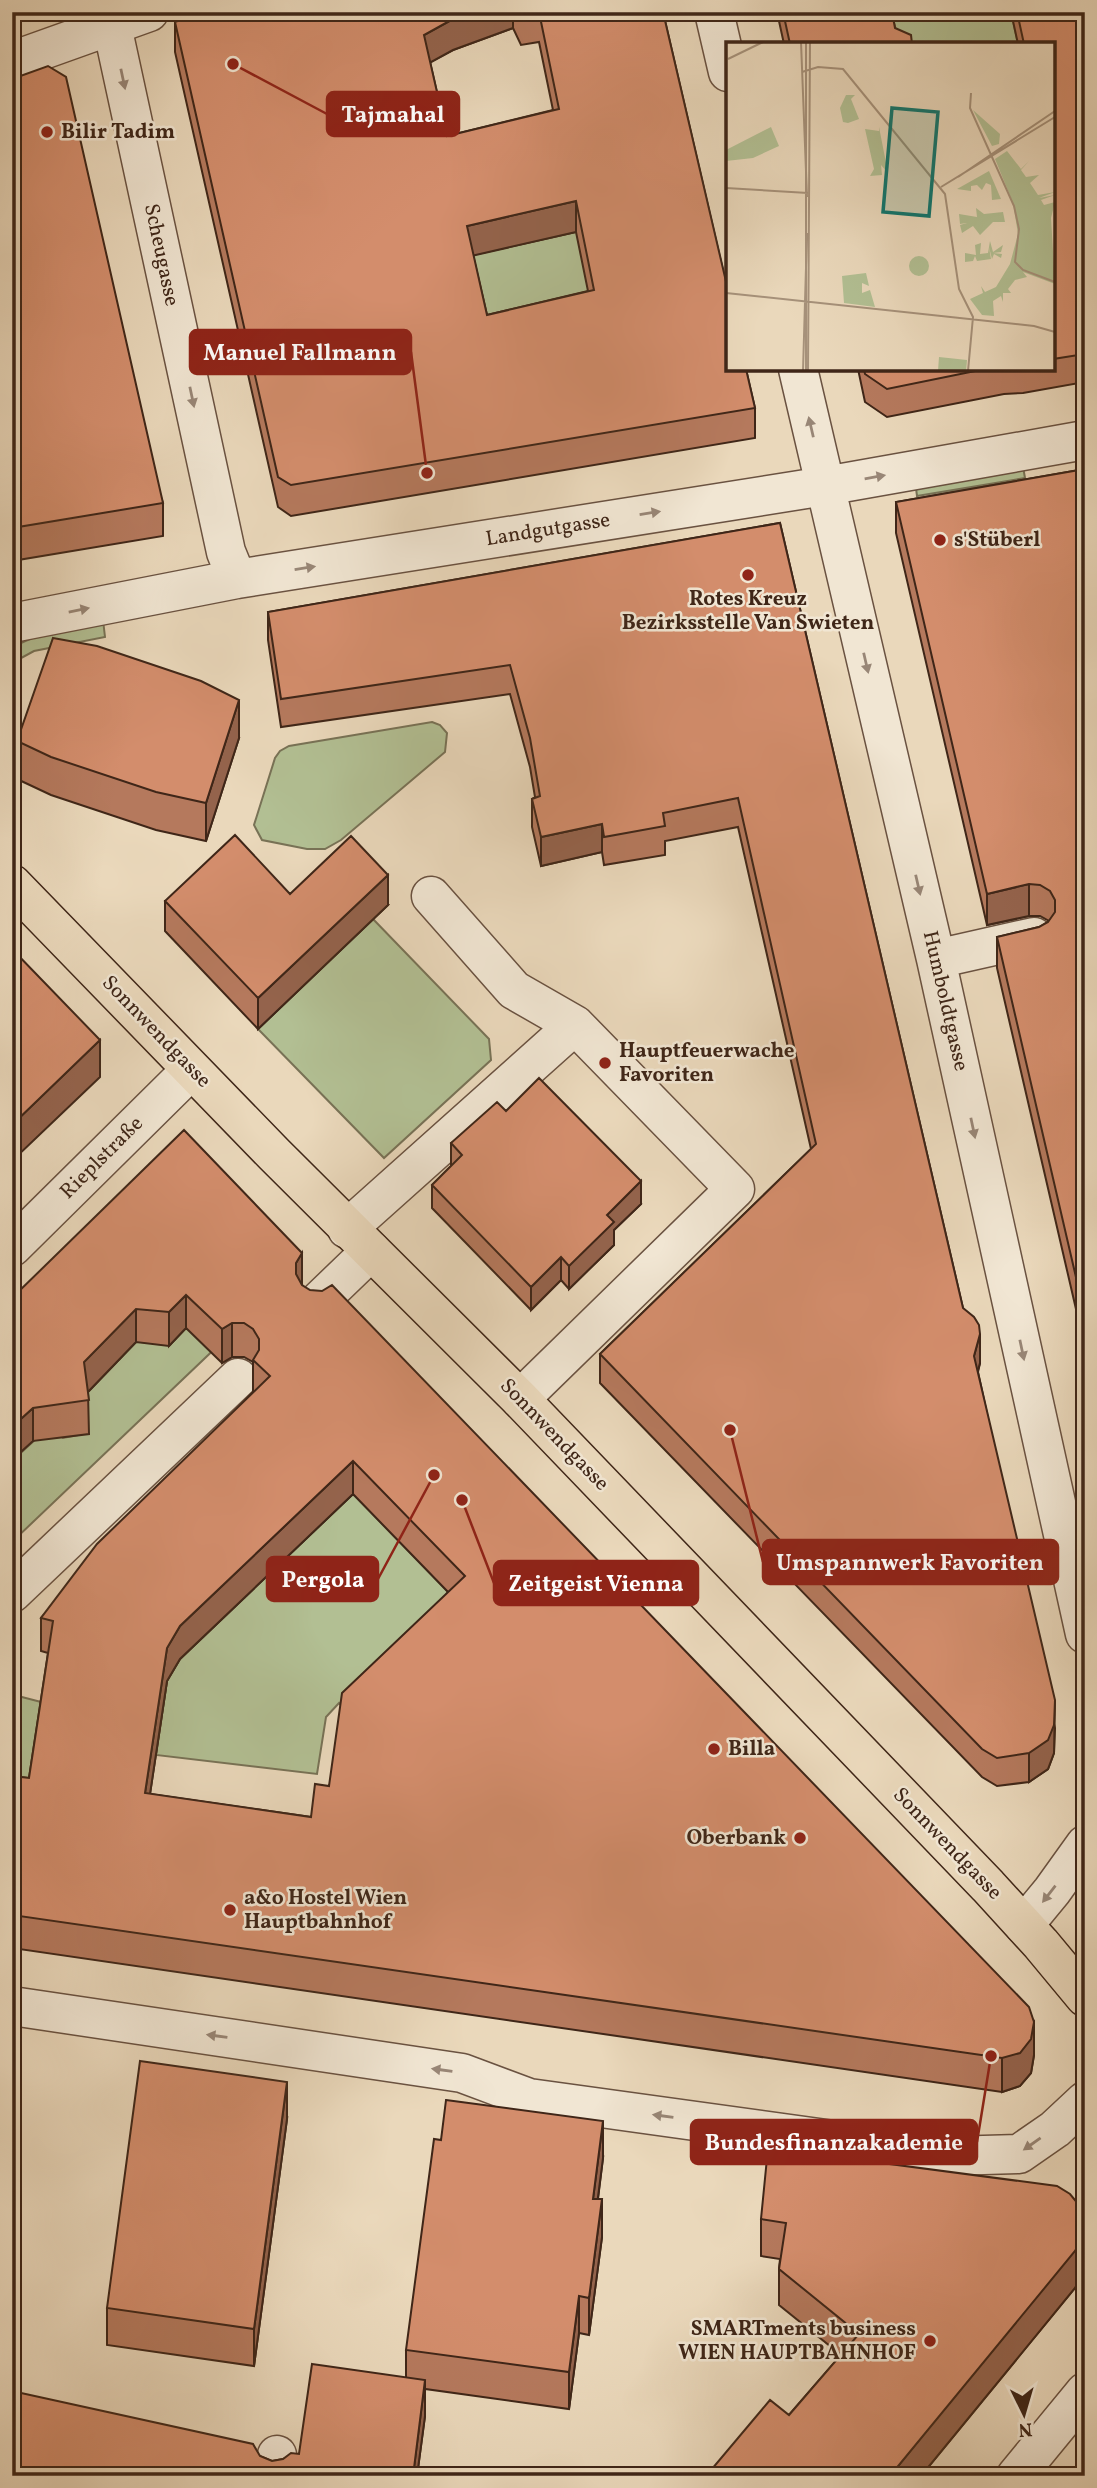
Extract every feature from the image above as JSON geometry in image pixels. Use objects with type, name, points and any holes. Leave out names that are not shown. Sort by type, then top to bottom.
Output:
[{"type":"main road","name":"Sonnwendgasse","points":[[12,884],[191,1070],[520,1399],[1024,1925],[1085,1997]]},
{"type":"street","points":[[12,61],[110,19],[149,12]]},
{"type":"street","points":[[714,12],[726,63]]},
{"type":"street","name":"Scheugasse","points":[[110,19],[226,552],[237,579]]},
{"type":"street","name":"Humboldtgasse","points":[[798,371],[936,959],[1085,1634]]},
{"type":"street","name":"Landgutgasse","points":[[12,622],[237,579],[825,485],[1085,440]]},
{"type":"street","points":[[431,896],[514,990],[575,1025],[735,1189],[520,1399]]},
{"type":"street","points":[[936,959],[1034,937]]},
{"type":"street","points":[[317,1303],[359,1240],[575,1025]]},
{"type":"street","name":"Rieplstraße","points":[[12,1247],[191,1070]]},
{"type":"street","points":[[12,1593],[237,1378]]},
{"type":"street","points":[[1024,1925],[1085,1845]]},
{"type":"street","points":[[12,2006],[462,2073],[529,2098],[949,2156],[1019,2154],[1055,2129],[1085,2101]]},
{"type":"street","points":[[1016,2476],[1085,2392]]},
{"type":"green space","points":[[875,12],[1011,12],[1018,42],[892,42]]},
{"type":"green space","points":[[458,217],[588,229],[606,309],[487,345]]},
{"type":"green space","points":[[1022,461],[1025,478],[917,496],[914,473]]},
{"type":"green space","points":[[103,620],[105,637],[34,651],[12,663],[12,647],[59,626]]},
{"type":"green space","points":[[432,722],[440,725],[447,733],[445,752],[341,840],[325,849],[307,849],[262,840],[254,825],[275,758],[280,751],[289,746]]},
{"type":"green space","points":[[373,919],[489,1039],[491,1060],[384,1158],[258,1029]]},
{"type":"green space","points":[[175,1319],[225,1339],[12,1542],[12,1461],[49,1427],[63,1438],[78,1435],[88,1425],[76,1401],[141,1335]]},
{"type":"green space","points":[[353,1494],[456,1600],[344,1708],[339,1703],[326,1717],[317,1774],[156,1755],[167,1681],[180,1659]]},
{"type":"green space","points":[[18,1696],[45,1703],[34,1781],[14,1779],[18,1753],[12,1751]]},
{"type":"building","points":[[201,12],[472,12],[424,35],[447,136],[559,109],[539,12],[663,12],[726,281],[726,371],[746,371],[755,408],[291,485],[278,477],[175,22]],"holes":[[[576,201],[594,290],[487,315],[467,226]]]},
{"type":"building","points":[[783,12],[892,12],[895,28],[911,35],[912,42],[790,42]]},
{"type":"building","points":[[1017,12],[1085,12],[1085,354],[1055,359],[1055,42],[1024,42]]},
{"type":"building","points":[[48,66],[66,77],[163,503],[12,528],[12,79]]},
{"type":"building","points":[[864,371],[975,371],[887,389]]},
{"type":"building","points":[[1085,469],[1085,1316],[997,937],[1039,927],[1048,922],[1055,912],[1055,900],[1050,891],[1040,885],[1029,884],[987,894],[896,502]]},
{"type":"building","points":[[780,523],[963,1308],[979,1325],[980,1334],[974,1356],[1055,1700],[1054,1725],[1048,1740],[1029,1753],[997,1758],[982,1749],[600,1354],[816,1144],[738,798],[663,813],[665,826],[604,837],[602,824],[541,837],[532,799],[540,796],[530,738],[510,665],[281,699],[268,612]]},
{"type":"building","points":[[53,638],[97,646],[201,681],[239,700],[206,803],[156,792],[51,757],[17,741]]},
{"type":"building","points":[[235,835],[290,894],[351,836],[388,875],[258,998],[165,901]]},
{"type":"building","points":[[12,949],[100,1040],[12,1125]]},
{"type":"building","points":[[539,1078],[641,1181],[607,1215],[614,1222],[569,1266],[561,1257],[531,1287],[432,1185],[462,1155],[451,1143],[497,1102],[506,1111]]},
{"type":"building","points":[[184,1130],[302,1253],[296,1263],[296,1274],[302,1285],[310,1290],[322,1291],[332,1285],[1029,2007],[1034,2022],[1031,2039],[1020,2053],[1002,2058],[12,1915],[12,1776],[29,1778],[53,1621],[41,1618],[97,1544],[270,1376],[253,1360],[259,1350],[259,1339],[253,1329],[244,1323],[232,1323],[222,1329],[186,1295],[169,1312],[136,1309],[84,1362],[89,1400],[33,1408],[12,1427],[12,1298]],"holes":[[[353,1461],[465,1576],[342,1693],[329,1786],[315,1784],[311,1817],[145,1793],[167,1648],[180,1626]]]},
{"type":"building","points":[[12,2061],[16,2062],[12,2093]]},
{"type":"building","points":[[140,2061],[287,2082],[254,2329],[107,2308]]},
{"type":"building","points":[[446,2100],[603,2121],[593,2199],[602,2199],[589,2298],[579,2296],[569,2372],[406,2350],[434,2139],[441,2140]]},
{"type":"building","points":[[768,2148],[1057,2186],[1070,2194],[1084,2211],[1085,2233],[1075,2251],[890,2476],[706,2476],[770,2400],[789,2415],[859,2334],[779,2269],[786,2223],[761,2219]]},
{"type":"building","points":[[312,2364],[425,2380],[413,2476],[12,2476],[12,2391],[253,2444],[260,2456],[272,2461],[283,2459],[291,2453],[299,2454]]},
{"type":"place","name":"Tajmahal","points":[[233,64]]},
{"type":"place","name":"Bilir Tadim","points":[[47,132]]},
{"type":"place","name":"Manuel Fallmann","points":[[427,473]]},
{"type":"place","name":"s'Stüberl","points":[[940,540]]},
{"type":"place","name":"Rotes Kreuz Bezirksstelle Van Swieten","points":[[748,575]]},
{"type":"place","name":"Hauptfeuerwache Favoriten","points":[[605,1063]]},
{"type":"place","name":"Umspannwerk Favoriten","points":[[730,1430]]},
{"type":"place","name":"Pergola","points":[[434,1475]]},
{"type":"place","name":"Zeitgeist Vienna","points":[[462,1500]]},
{"type":"place","name":"Billa","points":[[714,1749]]},
{"type":"place","name":"Oberbank","points":[[800,1838]]},
{"type":"place","name":"a&o Hostel Wien Hauptbahnhof","points":[[230,1910]]},
{"type":"place","name":"Bundesfinanzakademie","points":[[991,2056]]},
{"type":"place","name":"SMARTments business WIEN HAUPTBAHNHOF","points":[[930,2341]]}]
